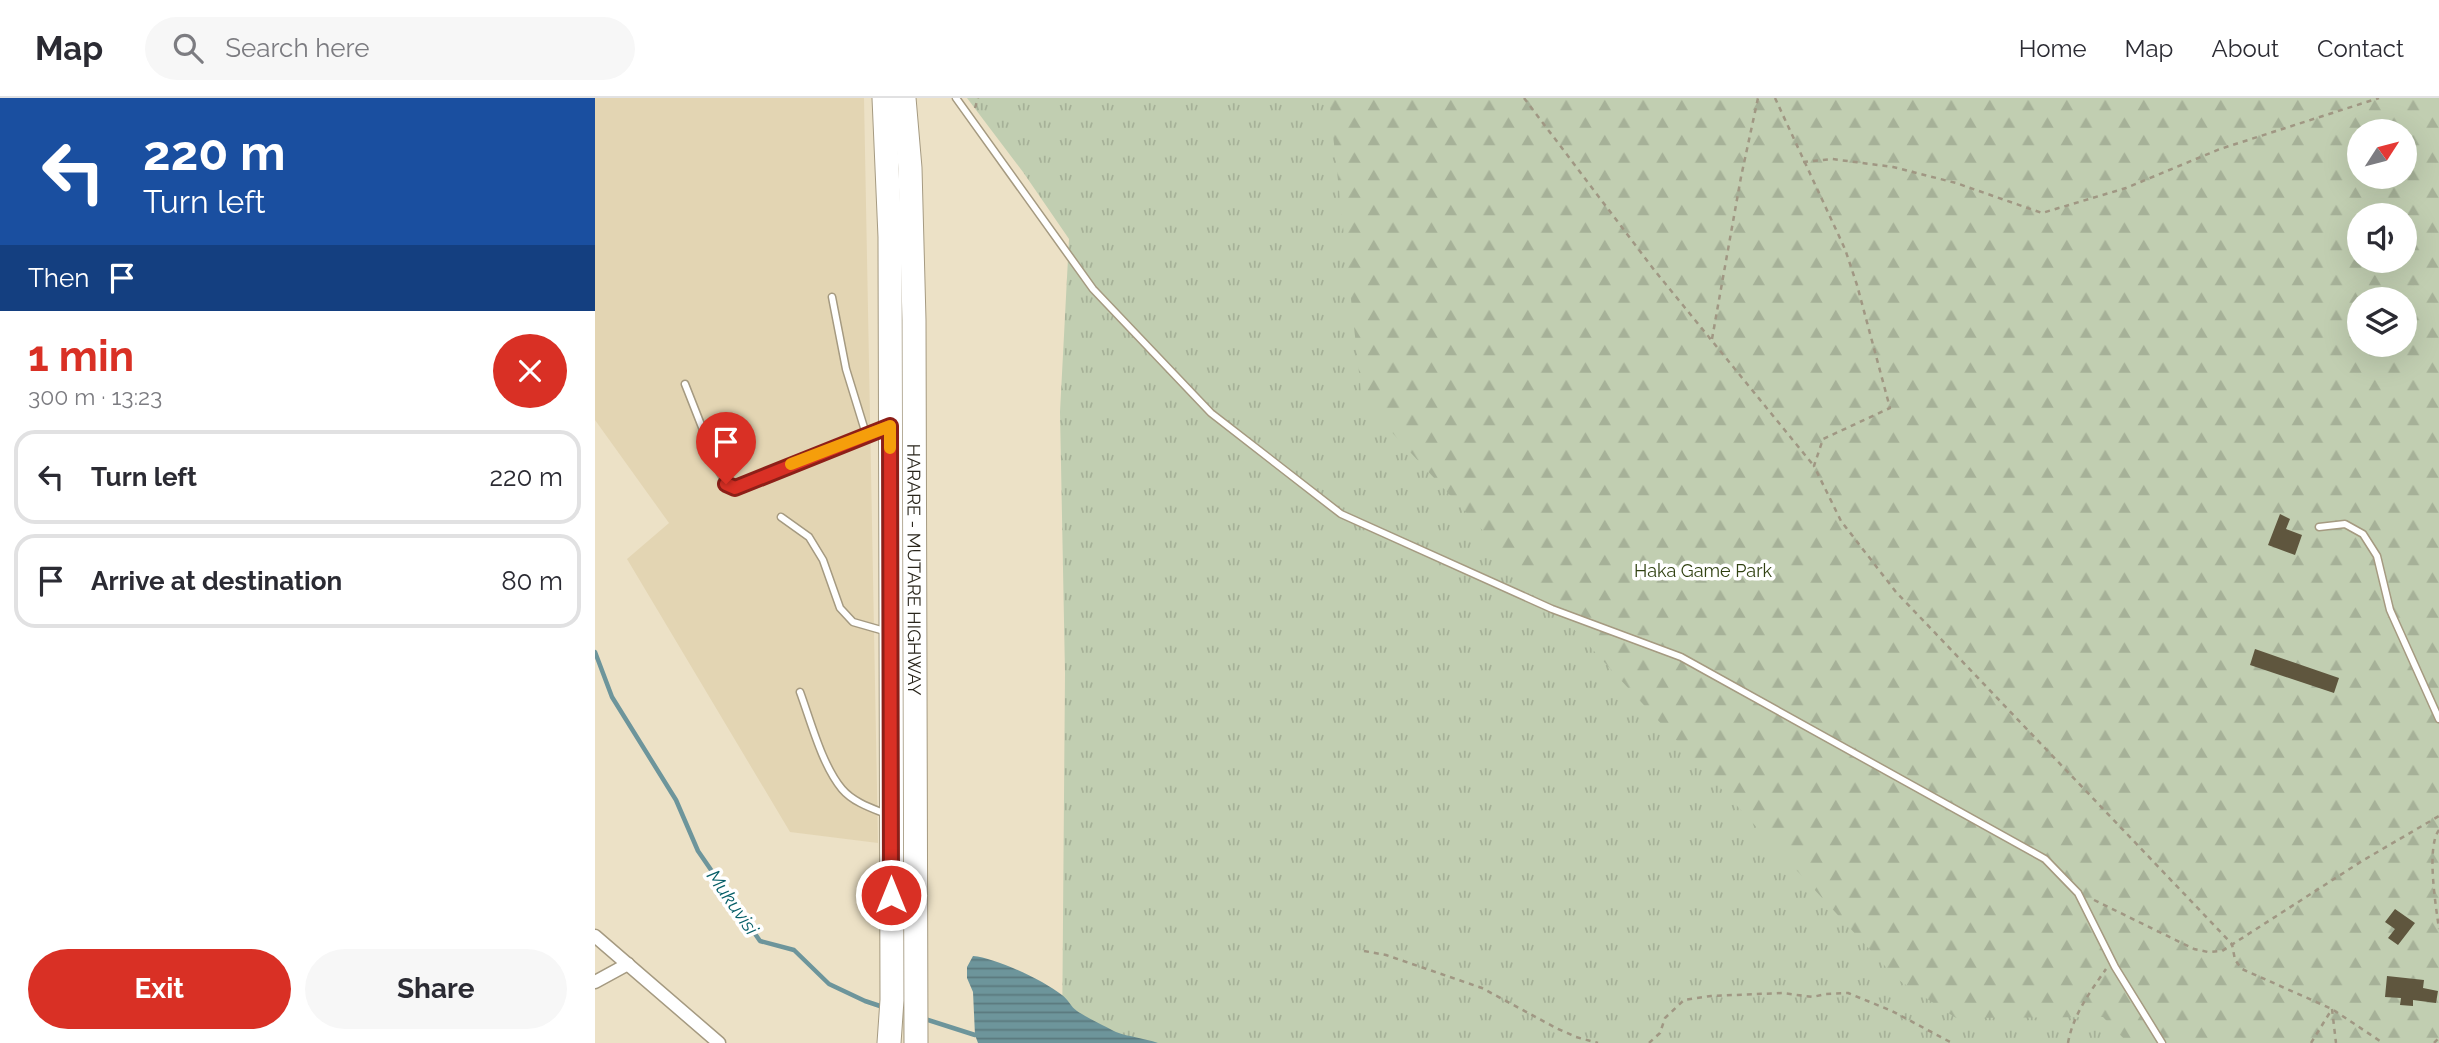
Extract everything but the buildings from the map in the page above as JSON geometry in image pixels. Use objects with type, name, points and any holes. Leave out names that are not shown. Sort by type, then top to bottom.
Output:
[{"type":"highway","name":"HARARE - MUTARE HIGHWAY","points":[[884,98],[890,237],[892,1008],[889,1043]]},
{"type":"highway","name":"HARARE - MUTARE HIGHWAY","points":[[904,98],[910,168],[914,307],[917,1026]]},
{"type":"street","points":[[595,936],[719,1043]]},
{"type":"street","points":[[595,982],[628,964]]},
{"type":"lane","points":[[956,98],[1093,289],[1210,413],[1341,514],[1552,609],[1681,657],[2045,859],[2078,893],[2141,1012],[2162,1043]]},
{"type":"lane","points":[[832,297],[846,369],[866,434]]},
{"type":"lane","points":[[685,384],[720,473],[726,484],[735,488],[890,426]]},
{"type":"lane","points":[[781,517],[809,537],[823,560],[840,608],[853,622],[890,633]]},
{"type":"lane","points":[[2319,527],[2345,524],[2363,534],[2377,556],[2390,610],[2439,719]]},
{"type":"lane","points":[[800,692],[830,770],[843,791],[860,804],[891,816]]},
{"type":"path","points":[[1524,98],[1655,271],[1814,466],[1841,521],[1896,592],[2232,944],[2235,960],[2242,969],[2332,1009],[2383,1043]]},
{"type":"path","points":[[1712,341],[1758,98]]},
{"type":"path","points":[[1775,98],[1845,249],[1890,408],[1823,439],[1814,466]]},
{"type":"path","points":[[1803,162],[1832,159],[1893,167],[1956,183],[2042,213],[2126,188],[2220,149],[2379,98]]},
{"type":"path","points":[[2078,893],[2195,949],[2208,953],[2222,951],[2362,860],[2439,816]]},
{"type":"path","points":[[2439,830],[2434,837],[2433,879],[2439,929]]},
{"type":"path","points":[[1364,951],[1386,955],[1482,988],[1556,1028],[1598,1043]]},
{"type":"path","points":[[2068,1043],[2070,1029],[2089,990],[2112,960]]},
{"type":"path","points":[[1649,1043],[1660,1033],[1665,1018],[1684,1000],[1710,996],[1782,993],[1813,998],[1825,994],[1848,993],[1892,1011],[1952,1043]]},
{"type":"path","points":[[2311,1043],[2332,1009]]},
{"type":"path","points":[[2332,1009],[2336,1043]]},
{"type":"path","points":[[2434,1043],[2439,1038]]},
{"type":"shaded area","points":[[595,98],[864,98],[878,843],[790,832],[627,559],[669,523],[595,420]]},
{"type":"green space","name":"Haka Game Park","points":[[967,98],[2439,98],[2439,1043],[1062,1043],[1065,673],[1060,412],[1069,239]]},
{"type":"green space","name":"Haka Game Park","points":[[1329,98],[2439,98],[2439,1043],[2128,1043],[2103,1017],[1956,1018],[1897,979],[1362,400]]},
{"type":"water","points":[[973,956],[1006,965],[1032,977],[1062,995],[1077,1011],[1116,1032],[1158,1043],[978,1043],[975,1035],[973,992],[967,978],[967,967]]},
{"type":"waterway","name":"Mukuvisi","points":[[595,652],[612,697],[676,800],[698,851],[760,941],[794,950],[829,984],[883,1007]]},
{"type":"waterway","name":"Mukuvisi","points":[[922,1018],[975,1035]]},
{"type":"slow traffic","points":[[791,464],[890,426],[890,448]]},
{"type":"route","points":[[726,484],[735,488],[890,426],[891,895]]}]
